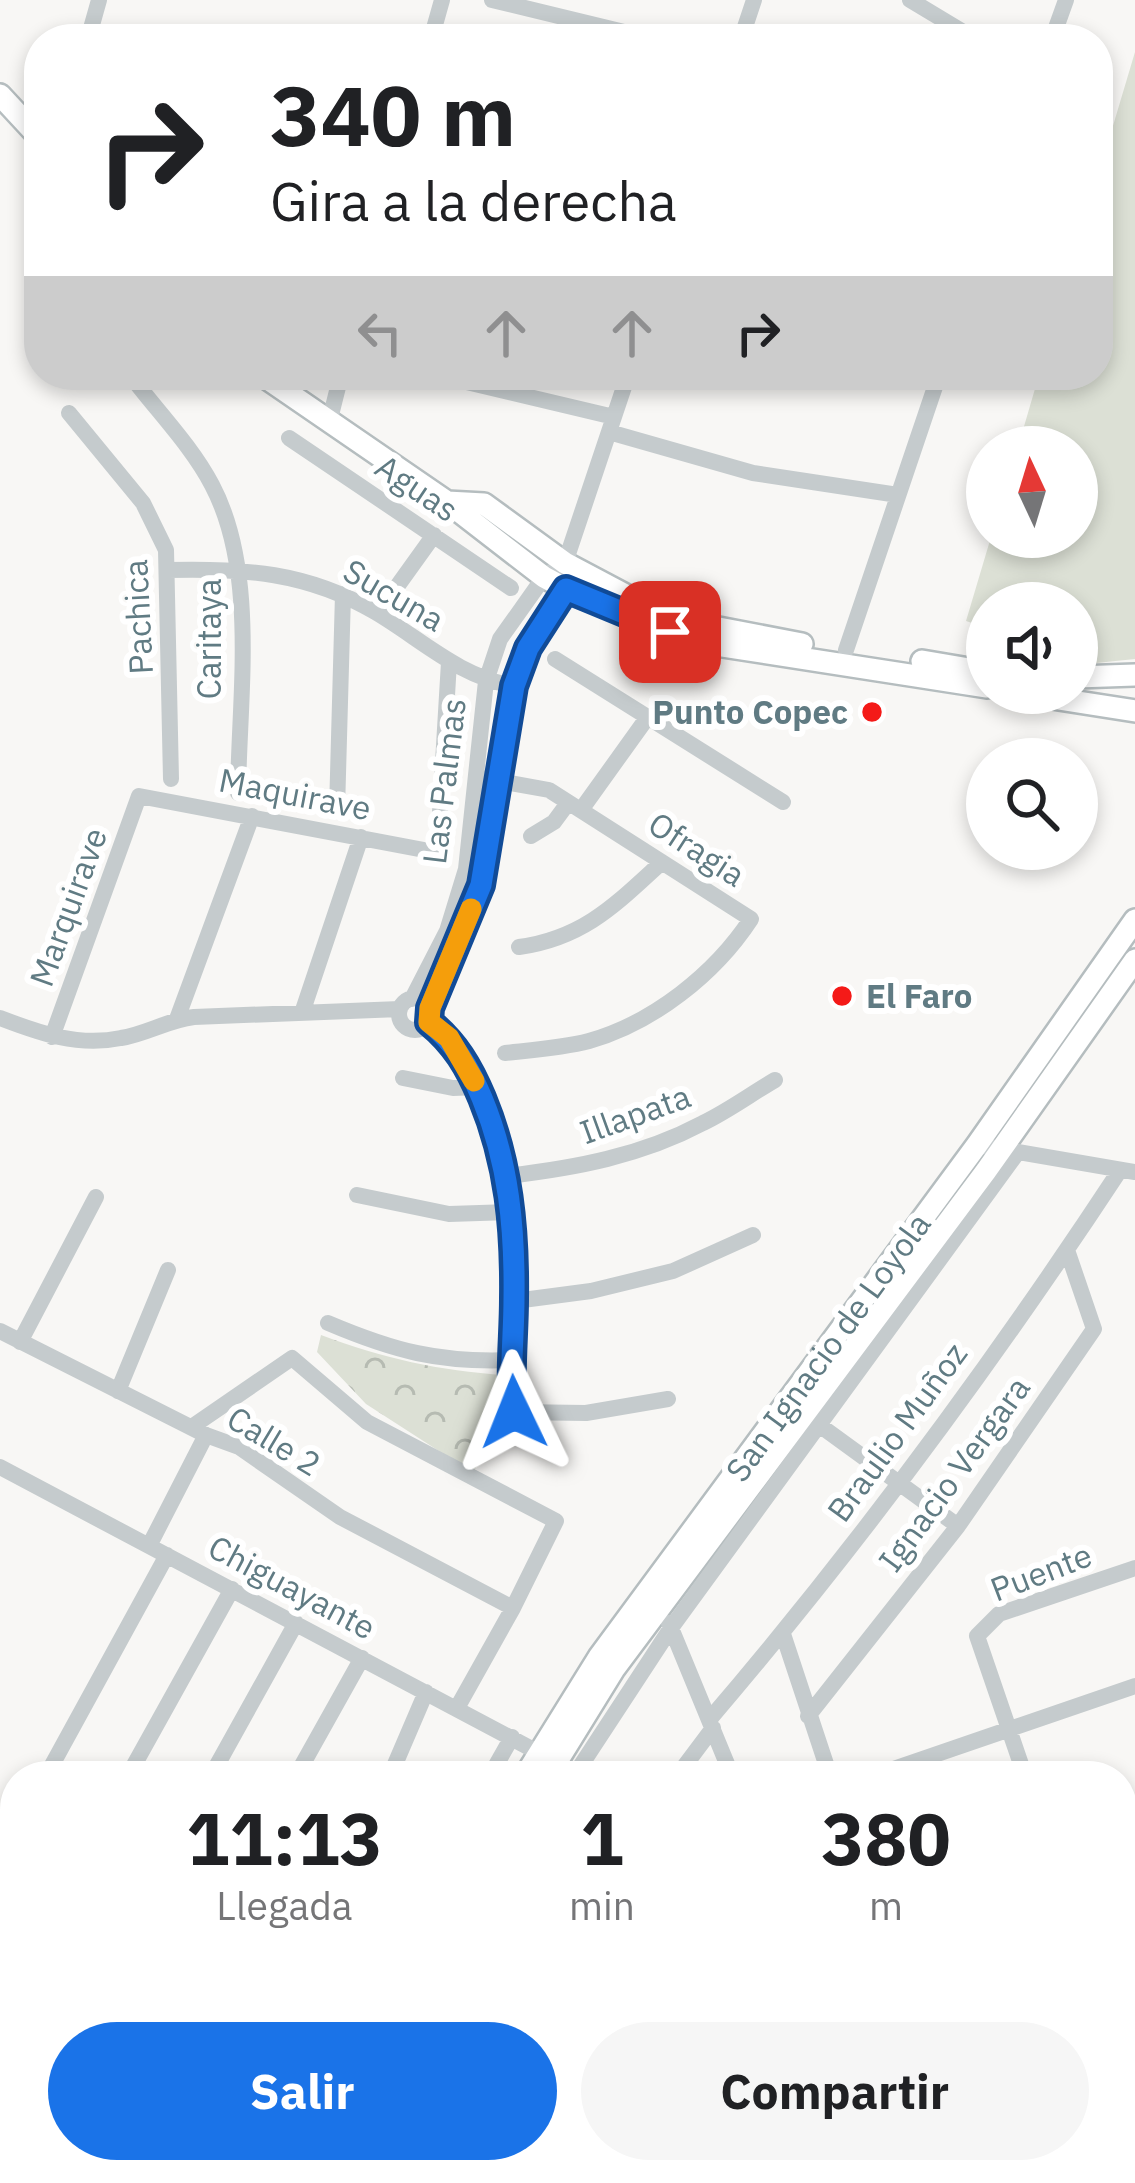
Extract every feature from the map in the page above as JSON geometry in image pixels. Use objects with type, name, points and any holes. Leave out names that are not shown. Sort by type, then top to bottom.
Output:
[{"type":"main road","points":[[0,95],[24,121]]},
{"type":"main road","points":[[286,390],[447,502],[544,577],[638,621],[703,643],[966,684]]},
{"type":"main road","points":[[447,502],[484,505],[565,563],[650,608],[703,625],[966,669]]},
{"type":"main road","points":[[1098,676],[1135,675]]},
{"type":"main road","points":[[1098,705],[1135,711]]},
{"type":"main road","name":"San Ignacio de Loyola","points":[[557,1761],[657,1594],[1135,920]]},
{"type":"main road","name":"San Ignacio de Loyola","points":[[657,1594],[1009,1151],[1135,959]]},
{"type":"street","points":[[492,0],[591,24]]},
{"type":"street","points":[[910,0],[950,24]]},
{"type":"street","name":"Caritaya","points":[[141,390],[210,481],[224,508],[241,568],[238,793]]},
{"type":"street","points":[[330,418],[337,390]]},
{"type":"street","points":[[489,390],[753,473],[898,495]]},
{"type":"street","points":[[566,589],[565,563],[623,390]]},
{"type":"street","points":[[845,650],[934,390]]},
{"type":"street","name":"Pachica","points":[[69,413],[160,532],[167,570],[171,778]]},
{"type":"street","name":"Aguas","points":[[289,438],[511,588]]},
{"type":"street","points":[[378,613],[434,536]]},
{"type":"street","points":[[544,577],[565,563]]},
{"type":"street","name":"Sucuna","points":[[167,570],[241,568],[343,594],[449,662],[486,681],[514,686]]},
{"type":"street","name":"Las Palmas","points":[[406,1004],[447,932],[466,869],[486,681],[500,639],[544,577]]},
{"type":"street","name":"Las Palmas","points":[[429,1015],[481,885],[514,686],[528,648],[566,589]]},
{"type":"street","points":[[337,810],[343,594]]},
{"type":"street","points":[[555,659],[783,802]]},
{"type":"street","points":[[439,829],[449,662]]},
{"type":"street","points":[[531,836],[575,807],[647,718]]},
{"type":"street","name":"Ofragia","points":[[477,778],[549,790],[751,919],[719,961],[625,1027],[592,1040],[506,1053]]},
{"type":"street","name":"Maquirave","points":[[139,796],[440,853]]},
{"type":"street","name":"Marquirave","points":[[52,1037],[139,796]]},
{"type":"street","points":[[177,1019],[252,816]]},
{"type":"street","points":[[303,1010],[361,836]]},
{"type":"street","points":[[519,947],[564,936],[608,913],[662,862]]},
{"type":"street","points":[[0,1018],[52,1037],[121,1039],[177,1019],[423,1000],[477,1087],[507,1176],[512,1211],[514,1412],[586,1413],[668,1399]]},
{"type":"street","points":[[406,1004],[400,1021],[409,1029],[420,1029],[429,1015]]},
{"type":"street","points":[[403,1078],[453,1088],[477,1087]]},
{"type":"street","name":"Illapata","points":[[507,1176],[576,1168],[636,1152],[703,1124],[775,1080]]},
{"type":"street","points":[[977,1145],[1127,1171]]},
{"type":"street","name":"San Ignacio de Loyola","points":[[558,1761],[671,1628],[822,1426],[1009,1151]]},
{"type":"street","name":"Braulio Muñoz","points":[[687,1761],[1127,1171]]},
{"type":"street","points":[[357,1195],[449,1214],[512,1211]]},
{"type":"street","points":[[20,1342],[96,1197]]},
{"type":"street","points":[[514,1301],[591,1291],[673,1271],[753,1235]]},
{"type":"street","name":"Ignacio Vergara","points":[[808,1716],[958,1526],[1094,1329],[1067,1250]]},
{"type":"street","points":[[118,1390],[168,1270]]},
{"type":"street","points":[[328,1323],[430,1359],[512,1360]]},
{"type":"street","name":"Calle 2","points":[[0,1331],[239,1447],[340,1517],[513,1608]]},
{"type":"street","points":[[149,1546],[200,1431],[292,1358],[367,1422],[556,1521],[457,1708]]},
{"type":"street","points":[[822,1426],[958,1526]]},
{"type":"street","name":"Chiguayante","points":[[2,1473],[512,1737],[547,1761]]},
{"type":"street","points":[[54,1761],[167,1556]]},
{"type":"street","name":"Puente","points":[[1020,1761],[977,1636],[999,1614],[1135,1568]]},
{"type":"street","points":[[136,1761],[232,1589]]},
{"type":"street","points":[[657,1594],[726,1761]]},
{"type":"street","points":[[220,1761],[296,1623]]},
{"type":"street","points":[[783,1634],[824,1761]]},
{"type":"street","points":[[304,1761],[362,1658]]},
{"type":"street","points":[[918,1761],[1135,1686]]},
{"type":"street","points":[[396,1761],[426,1692]]},
{"type":"street","points":[[498,1761],[512,1737]]},
{"type":"green space","points":[[1135,52],[1135,659],[1098,663],[1098,582],[978,582],[985,558],[1098,558],[1098,426],[1024,426],[1035,390],[1113,390],[1113,126]]},
{"type":"green space","points":[[321,1335],[412,1362],[505,1375],[501,1420],[473,1473],[366,1404],[317,1352]]},
{"type":"slow traffic","points":[[471,909],[430,1008],[429,1022],[449,1038],[474,1081]]},
{"type":"place","name":"Punto Copec","points":[[872,712]]},
{"type":"place","name":"El Faro","points":[[842,996]]},
{"type":"route","points":[[514,1412],[514,1238],[507,1176],[477,1087],[449,1038],[429,1022],[430,1008],[481,885],[514,686],[534,637],[566,589],[670,632]]}]
